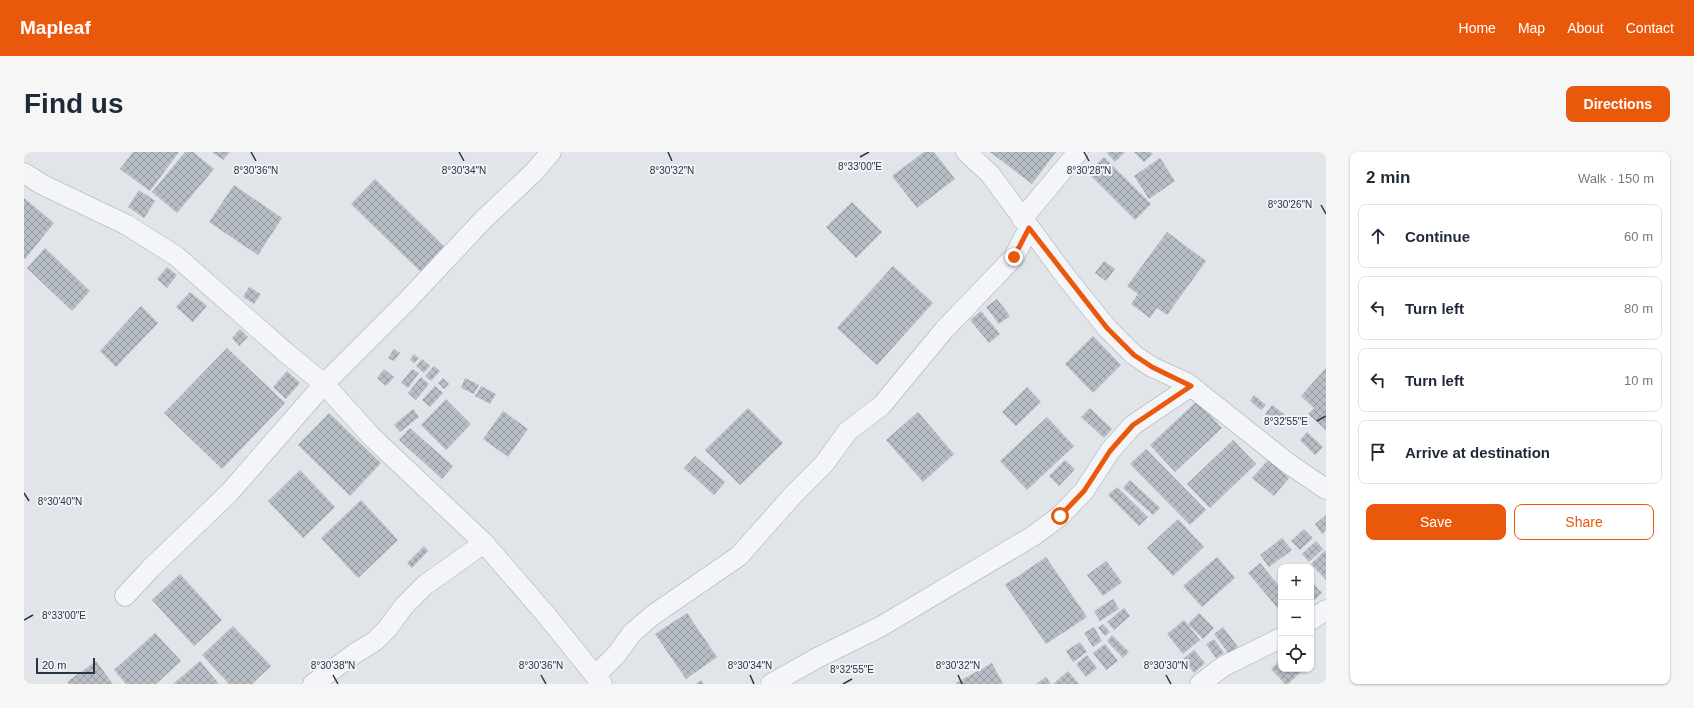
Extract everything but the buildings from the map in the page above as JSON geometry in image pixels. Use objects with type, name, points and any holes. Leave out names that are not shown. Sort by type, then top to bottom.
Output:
[{"type":"street","points":[[126,596],[151,568],[229,493],[324,384],[483,220],[534,172],[551,152]]},
{"type":"street","points":[[966,152],[990,174],[1025,223],[1107,328],[1134,355],[1152,367],[1191,386],[1289,464],[1326,489]]},
{"type":"street","points":[[24,173],[43,185],[127,225],[176,256],[284,351],[324,384],[372,436],[484,543],[547,616],[598,680],[632,633],[653,615],[739,556],[793,495],[824,464],[848,432],[882,405],[944,330],[1014,257],[1025,223],[1078,152]]},
{"type":"street","points":[[771,684],[817,658],[880,627],[1033,536],[1060,516],[1084,491],[1110,451],[1133,425],[1191,386]]},
{"type":"street","points":[[313,684],[354,654],[375,641],[387,629],[404,606],[425,585],[484,543]]},
{"type":"street","points":[[1314,618],[1326,610]]},
{"type":"street","points":[[1200,684],[1224,666],[1278,639]]},
{"type":"route","points":[[1014,257],[1029,228],[1107,328],[1134,355],[1142,362],[1191,386],[1133,425],[1110,451],[1084,491],[1060,516]]}]
